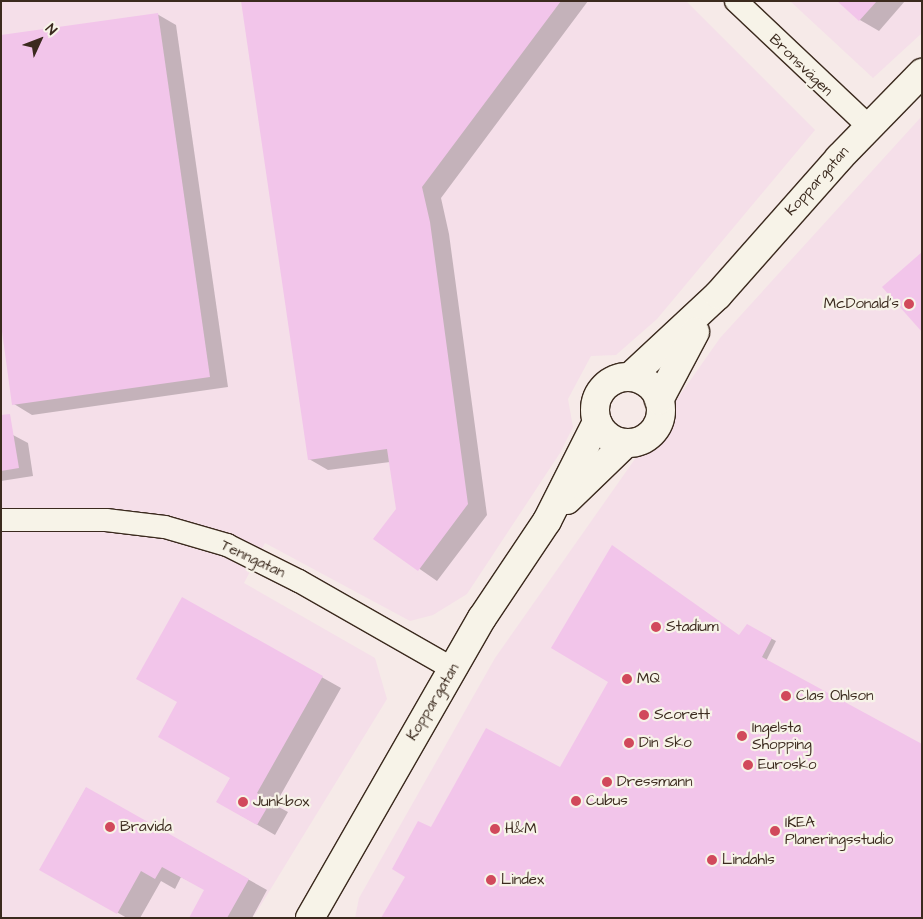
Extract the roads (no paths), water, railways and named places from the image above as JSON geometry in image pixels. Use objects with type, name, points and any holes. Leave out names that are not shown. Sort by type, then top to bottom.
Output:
[{"type":"street","name":"Bronsvägen","points":[[736,1],[868,126]]},
{"type":"street","name":"Koppargatan","points":[[630,377],[718,295],[868,126],[922,73]]},
{"type":"street","name":"Koppargatan","points":[[659,400],[678,358],[718,295]]},
{"type":"street","points":[[630,377],[648,384],[659,400],[659,421],[646,438],[626,443],[608,437],[597,422],[595,406],[603,388],[620,378],[630,377]]},
{"type":"street","name":"Koppargatan","points":[[310,918],[482,618],[547,521],[597,422]]},
{"type":"street","name":"Koppargatan","points":[[547,521],[626,443]]},
{"type":"street","name":"Tenngatan","points":[[1,520],[106,520],[165,528],[227,545],[299,581],[453,669]]},
{"type":"street","name":"Koppargatan","points":[[324,918],[327,888]]},
{"type":"place","name":"McDonald's","points":[[909,304]]},
{"type":"place","name":"Stadium","points":[[656,627]]},
{"type":"place","name":"MQ","points":[[627,679]]},
{"type":"place","name":"Clas Ohlson","points":[[786,696]]},
{"type":"place","name":"Scorett","points":[[644,715]]},
{"type":"place","name":"Ingelsta Shopping","points":[[742,736]]},
{"type":"place","name":"Din Sko","points":[[629,743]]},
{"type":"place","name":"Eurosko","points":[[748,765]]},
{"type":"place","name":"Dressmann","points":[[607,782]]},
{"type":"place","name":"Cubus","points":[[576,801]]},
{"type":"place","name":"Junkbox","points":[[243,802]]},
{"type":"place","name":"Bravida","points":[[110,827]]},
{"type":"place","name":"H&M","points":[[495,829]]},
{"type":"place","name":"IKEA Planeringsstudio","points":[[775,831]]},
{"type":"place","name":"Lindahls","points":[[712,860]]},
{"type":"place","name":"Lindex","points":[[491,880]]}]
